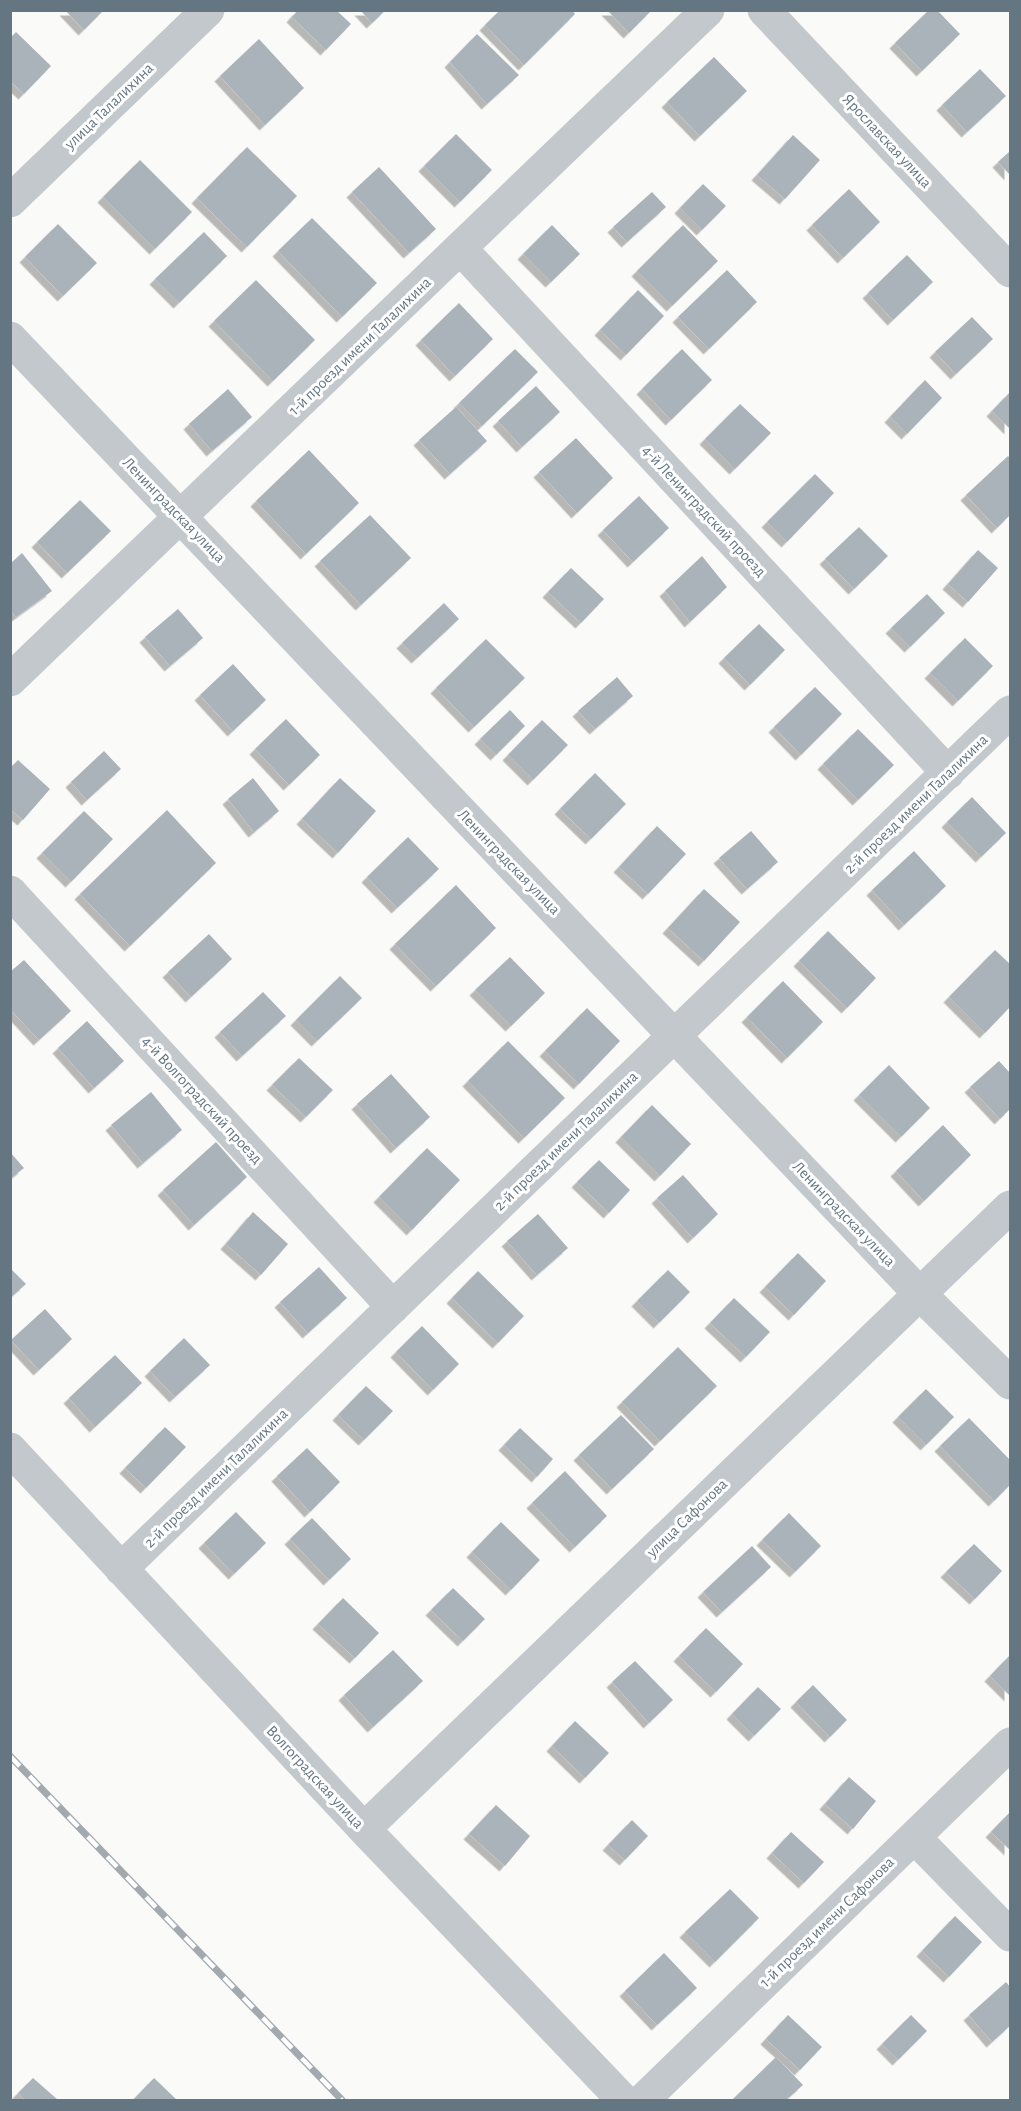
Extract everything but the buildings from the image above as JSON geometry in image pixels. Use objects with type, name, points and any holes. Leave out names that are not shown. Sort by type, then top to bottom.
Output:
[{"type":"street","name":"улица Талалихина","points":[[10,201],[208,10]]},
{"type":"street","name":"1-й проезд имени Талалихина","points":[[10,680],[708,10]]},
{"type":"street","name":"Ярославская улица","points":[[764,10],[1011,271]]},
{"type":"street","name":"4-й Ленинградский проезд","points":[[461,249],[948,773]]},
{"type":"street","name":"Ленинградская улица","points":[[10,338],[920,1294],[1011,1383]]},
{"type":"street","name":"2-й проезд имени Талалихина","points":[[122,1569],[1011,712]]},
{"type":"street","name":"4-й Волгоградский проезд","points":[[10,892],[393,1307]]},
{"type":"street","name":"улица Сафонова","points":[[364,1829],[1011,1208]]},
{"type":"street","name":"Волгоградская улица","points":[[10,1449],[364,1829],[623,2100]]},
{"type":"street","name":"1-й проезд имени Сафонова","points":[[643,2100],[1011,1744]]},
{"type":"street","points":[[914,1837],[1011,1935]]},
{"type":"railway","points":[[10,1756],[342,2100]]}]
